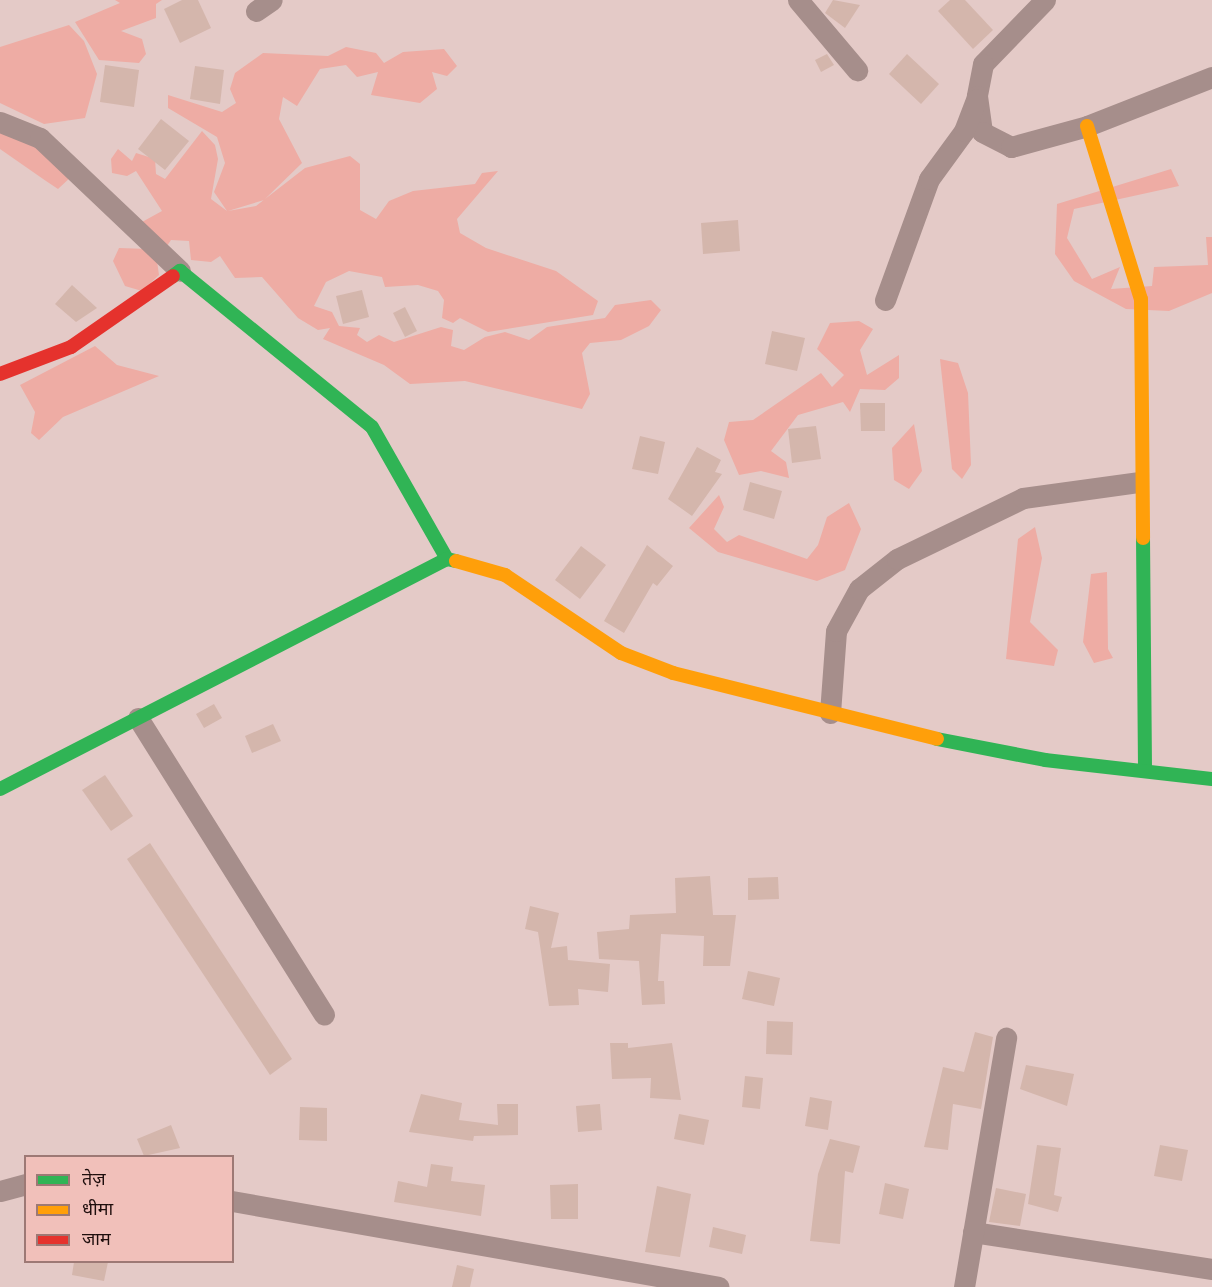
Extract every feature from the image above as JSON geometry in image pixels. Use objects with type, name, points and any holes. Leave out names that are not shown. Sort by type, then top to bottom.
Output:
[{"type":"street","points":[[798,0],[857,70]]},
{"type":"street","points":[[885,300],[929,179],[964,131],[977,96],[983,64],[1045,0]]},
{"type":"street","points":[[977,96],[982,132],[1011,147],[1087,126],[1212,77]]},
{"type":"street","points":[[0,122],[40,138],[180,271],[372,427],[447,559]]},
{"type":"street","points":[[1087,126],[1141,299],[1138,482],[1145,769]]},
{"type":"street","points":[[0,374],[71,347],[180,271]]},
{"type":"street","points":[[830,713],[836,631],[859,589],[897,559],[1023,498],[1138,482]]},
{"type":"street","points":[[0,789],[447,559],[505,575],[621,653],[673,673],[830,713],[1045,760],[1145,769],[1212,779]]},
{"type":"street","points":[[138,718],[324,1014]]},
{"type":"street","points":[[964,1287],[1006,1038]]},
{"type":"street","points":[[0,1191],[24,1185]]},
{"type":"street","points":[[234,1201],[718,1287]]},
{"type":"street","points":[[973,1232],[1212,1269]]},
{"type":"shaded area","points":[[115,0],[162,0],[156,4],[156,18],[121,31],[142,39],[146,54],[139,63],[99,60],[75,22],[120,3]]},
{"type":"shaded area","points":[[69,25],[84,41],[97,74],[85,118],[44,124],[0,103],[0,47]]},
{"type":"shaded area","points":[[346,47],[376,53],[384,63],[403,52],[444,49],[457,66],[447,76],[432,72],[437,89],[420,103],[371,95],[378,72],[357,77],[346,65],[320,69],[297,106],[283,97],[279,119],[302,163],[265,199],[305,168],[350,156],[360,164],[360,210],[376,219],[389,201],[413,191],[475,184],[482,173],[498,171],[457,219],[460,233],[486,248],[556,271],[598,301],[593,315],[488,332],[460,318],[453,323],[442,318],[444,300],[438,291],[418,285],[385,287],[382,277],[349,271],[326,282],[314,306],[332,312],[339,326],[360,328],[357,335],[367,342],[379,335],[394,342],[441,327],[453,330],[451,346],[464,350],[485,337],[505,332],[529,340],[547,327],[605,318],[615,305],[651,300],[661,310],[649,326],[621,340],[590,343],[582,353],[590,394],[582,409],[465,381],[410,384],[384,365],[323,339],[330,328],[318,330],[298,318],[262,277],[235,278],[220,256],[211,262],[191,260],[189,241],[171,240],[157,261],[159,275],[142,291],[125,286],[113,261],[119,248],[148,249],[142,222],[162,211],[136,171],[127,176],[112,173],[111,159],[118,149],[132,161],[136,153],[155,159],[156,174],[165,179],[202,131],[215,145],[218,159],[211,199],[227,211],[214,192],[225,163],[217,137],[168,108],[168,95],[222,112],[236,103],[230,89],[235,73],[263,53],[328,56]],"holes":[[[264,200],[256,206],[228,211]]]},
{"type":"shaded area","points":[[0,125],[40,143],[73,175],[58,189],[46,181],[0,149]]},
{"type":"shaded area","points":[[1171,169],[1179,186],[1074,209],[1067,238],[1092,279],[1120,267],[1111,289],[1152,286],[1154,267],[1208,265],[1206,237],[1212,237],[1212,293],[1169,311],[1126,309],[1074,281],[1055,254],[1057,204]]},
{"type":"shaded area","points":[[859,321],[873,329],[860,350],[867,375],[899,355],[899,378],[885,390],[860,389],[850,412],[843,402],[798,415],[771,451],[786,462],[789,478],[761,471],[739,475],[724,440],[729,422],[753,420],[821,373],[832,387],[844,375],[817,349],[830,323]]},
{"type":"shaded area","points":[[95,346],[117,365],[159,376],[63,417],[39,440],[31,433],[35,412],[20,385]]},
{"type":"shaded area","points":[[940,359],[958,363],[968,393],[971,465],[962,479],[952,469]]},
{"type":"shaded area","points":[[914,424],[922,471],[909,489],[894,480],[892,448]]},
{"type":"shaded area","points":[[719,495],[724,507],[714,529],[727,542],[739,535],[807,559],[818,545],[827,517],[849,503],[861,529],[845,570],[817,581],[718,552],[689,528]]},
{"type":"shaded area","points":[[1035,527],[1042,558],[1030,622],[1058,650],[1054,666],[1006,659],[1018,539]]},
{"type":"shaded area","points":[[1107,572],[1108,649],[1113,658],[1094,663],[1083,642],[1091,574]]},
{"type":"building","points":[[182,0],[198,0],[211,28],[180,43],[164,9]]},
{"type":"building","points":[[833,0],[860,5],[845,28],[825,13]]},
{"type":"building","points":[[950,0],[965,0],[993,30],[973,49],[938,11]]},
{"type":"building","points":[[827,54],[834,65],[821,72],[815,60]]},
{"type":"building","points":[[907,54],[939,84],[921,104],[889,74]]},
{"type":"building","points":[[105,65],[139,70],[134,107],[100,102]]},
{"type":"building","points":[[195,66],[224,70],[220,104],[190,99]]},
{"type":"building","points":[[161,119],[189,141],[165,170],[138,149]]},
{"type":"building","points":[[738,220],[740,251],[703,254],[701,223]]},
{"type":"building","points":[[72,285],[97,308],[76,322],[55,304]]},
{"type":"building","points":[[362,290],[369,317],[343,324],[336,296]]},
{"type":"building","points":[[405,307],[417,331],[405,337],[393,313]]},
{"type":"building","points":[[772,331],[805,338],[797,371],[765,364]]},
{"type":"building","points":[[860,403],[885,403],[885,431],[861,431]]},
{"type":"building","points":[[816,426],[821,459],[792,463],[788,429]]},
{"type":"building","points":[[640,436],[665,442],[658,474],[632,469]]},
{"type":"building","points":[[697,447],[721,460],[715,472],[722,474],[692,516],[668,499]]},
{"type":"building","points":[[750,482],[782,491],[774,519],[743,510]]},
{"type":"building","points":[[647,545],[673,566],[657,586],[653,583],[624,633],[604,621]]},
{"type":"building","points":[[581,546],[606,565],[580,599],[555,580]]},
{"type":"building","points":[[214,704],[222,718],[204,728],[196,714]]},
{"type":"building","points":[[273,724],[281,741],[252,753],[245,736]]},
{"type":"building","points":[[105,775],[133,816],[111,831],[82,790]]},
{"type":"building","points":[[150,843],[292,1059],[270,1075],[127,859]]},
{"type":"building","points":[[710,876],[713,915],[736,915],[730,966],[703,966],[704,936],[661,934],[658,981],[664,981],[665,1004],[642,1005],[639,961],[599,959],[597,932],[629,929],[630,915],[676,913],[675,878]]},
{"type":"building","points":[[778,877],[779,899],[748,900],[748,878]]},
{"type":"building","points":[[530,906],[559,913],[551,948],[567,946],[568,960],[610,964],[608,992],[578,989],[579,1005],[549,1006],[538,932],[525,929]]},
{"type":"building","points":[[748,971],[780,978],[774,1006],[742,999]]},
{"type":"building","points":[[767,1021],[793,1022],[792,1055],[766,1054]]},
{"type":"building","points":[[975,1032],[993,1037],[981,1109],[953,1104],[948,1150],[924,1147],[943,1067],[964,1072]]},
{"type":"building","points":[[610,1043],[628,1043],[628,1048],[672,1043],[681,1100],[650,1098],[651,1078],[612,1079]]},
{"type":"building","points":[[1026,1065],[1074,1074],[1067,1106],[1020,1089]]},
{"type":"building","points":[[745,1076],[763,1078],[760,1109],[742,1107]]},
{"type":"building","points":[[421,1094],[462,1103],[459,1120],[498,1125],[497,1104],[518,1104],[518,1135],[474,1136],[473,1141],[409,1132]]},
{"type":"building","points":[[810,1097],[832,1101],[828,1130],[805,1126]]},
{"type":"building","points":[[600,1104],[602,1130],[578,1132],[576,1106]]},
{"type":"building","points":[[300,1107],[327,1108],[327,1141],[299,1140]]},
{"type":"building","points":[[679,1114],[709,1120],[704,1145],[674,1139]]},
{"type":"building","points":[[171,1125],[180,1148],[144,1155],[137,1139]]},
{"type":"building","points":[[830,1139],[860,1146],[853,1173],[845,1171],[840,1244],[810,1241],[818,1174]]},
{"type":"building","points":[[1037,1145],[1061,1148],[1054,1195],[1062,1197],[1058,1212],[1028,1204]]},
{"type":"building","points":[[1160,1145],[1188,1150],[1182,1181],[1154,1176]]},
{"type":"building","points":[[431,1164],[453,1167],[451,1181],[485,1185],[481,1216],[394,1202],[398,1181],[427,1187]]},
{"type":"building","points":[[885,1183],[909,1189],[903,1219],[879,1214]]},
{"type":"building","points":[[578,1184],[578,1219],[551,1219],[550,1185]]},
{"type":"building","points":[[657,1186],[691,1194],[680,1257],[645,1252]]},
{"type":"building","points":[[996,1188],[1026,1194],[1020,1226],[989,1222]]},
{"type":"building","points":[[713,1227],[746,1235],[742,1254],[709,1247]]},
{"type":"building","points":[[74,1263],[108,1263],[104,1281],[72,1275]]},
{"type":"building","points":[[457,1265],[474,1269],[470,1287],[452,1287]]},
{"type":"traffic: fast","points":[[173,276],[180,271],[372,427],[447,559],[456,561]]},
{"type":"traffic: fast","points":[[1143,538],[1145,769]]},
{"type":"traffic: fast","points":[[0,789],[447,559]]},
{"type":"traffic: fast","points":[[937,739],[1045,760],[1212,779]]},
{"type":"traffic: slow","points":[[1087,126],[1141,299],[1143,538]]},
{"type":"traffic: slow","points":[[456,561],[505,575],[621,653],[673,673],[937,739]]},
{"type":"traffic: jam","points":[[0,374],[71,347],[173,276]]}]
